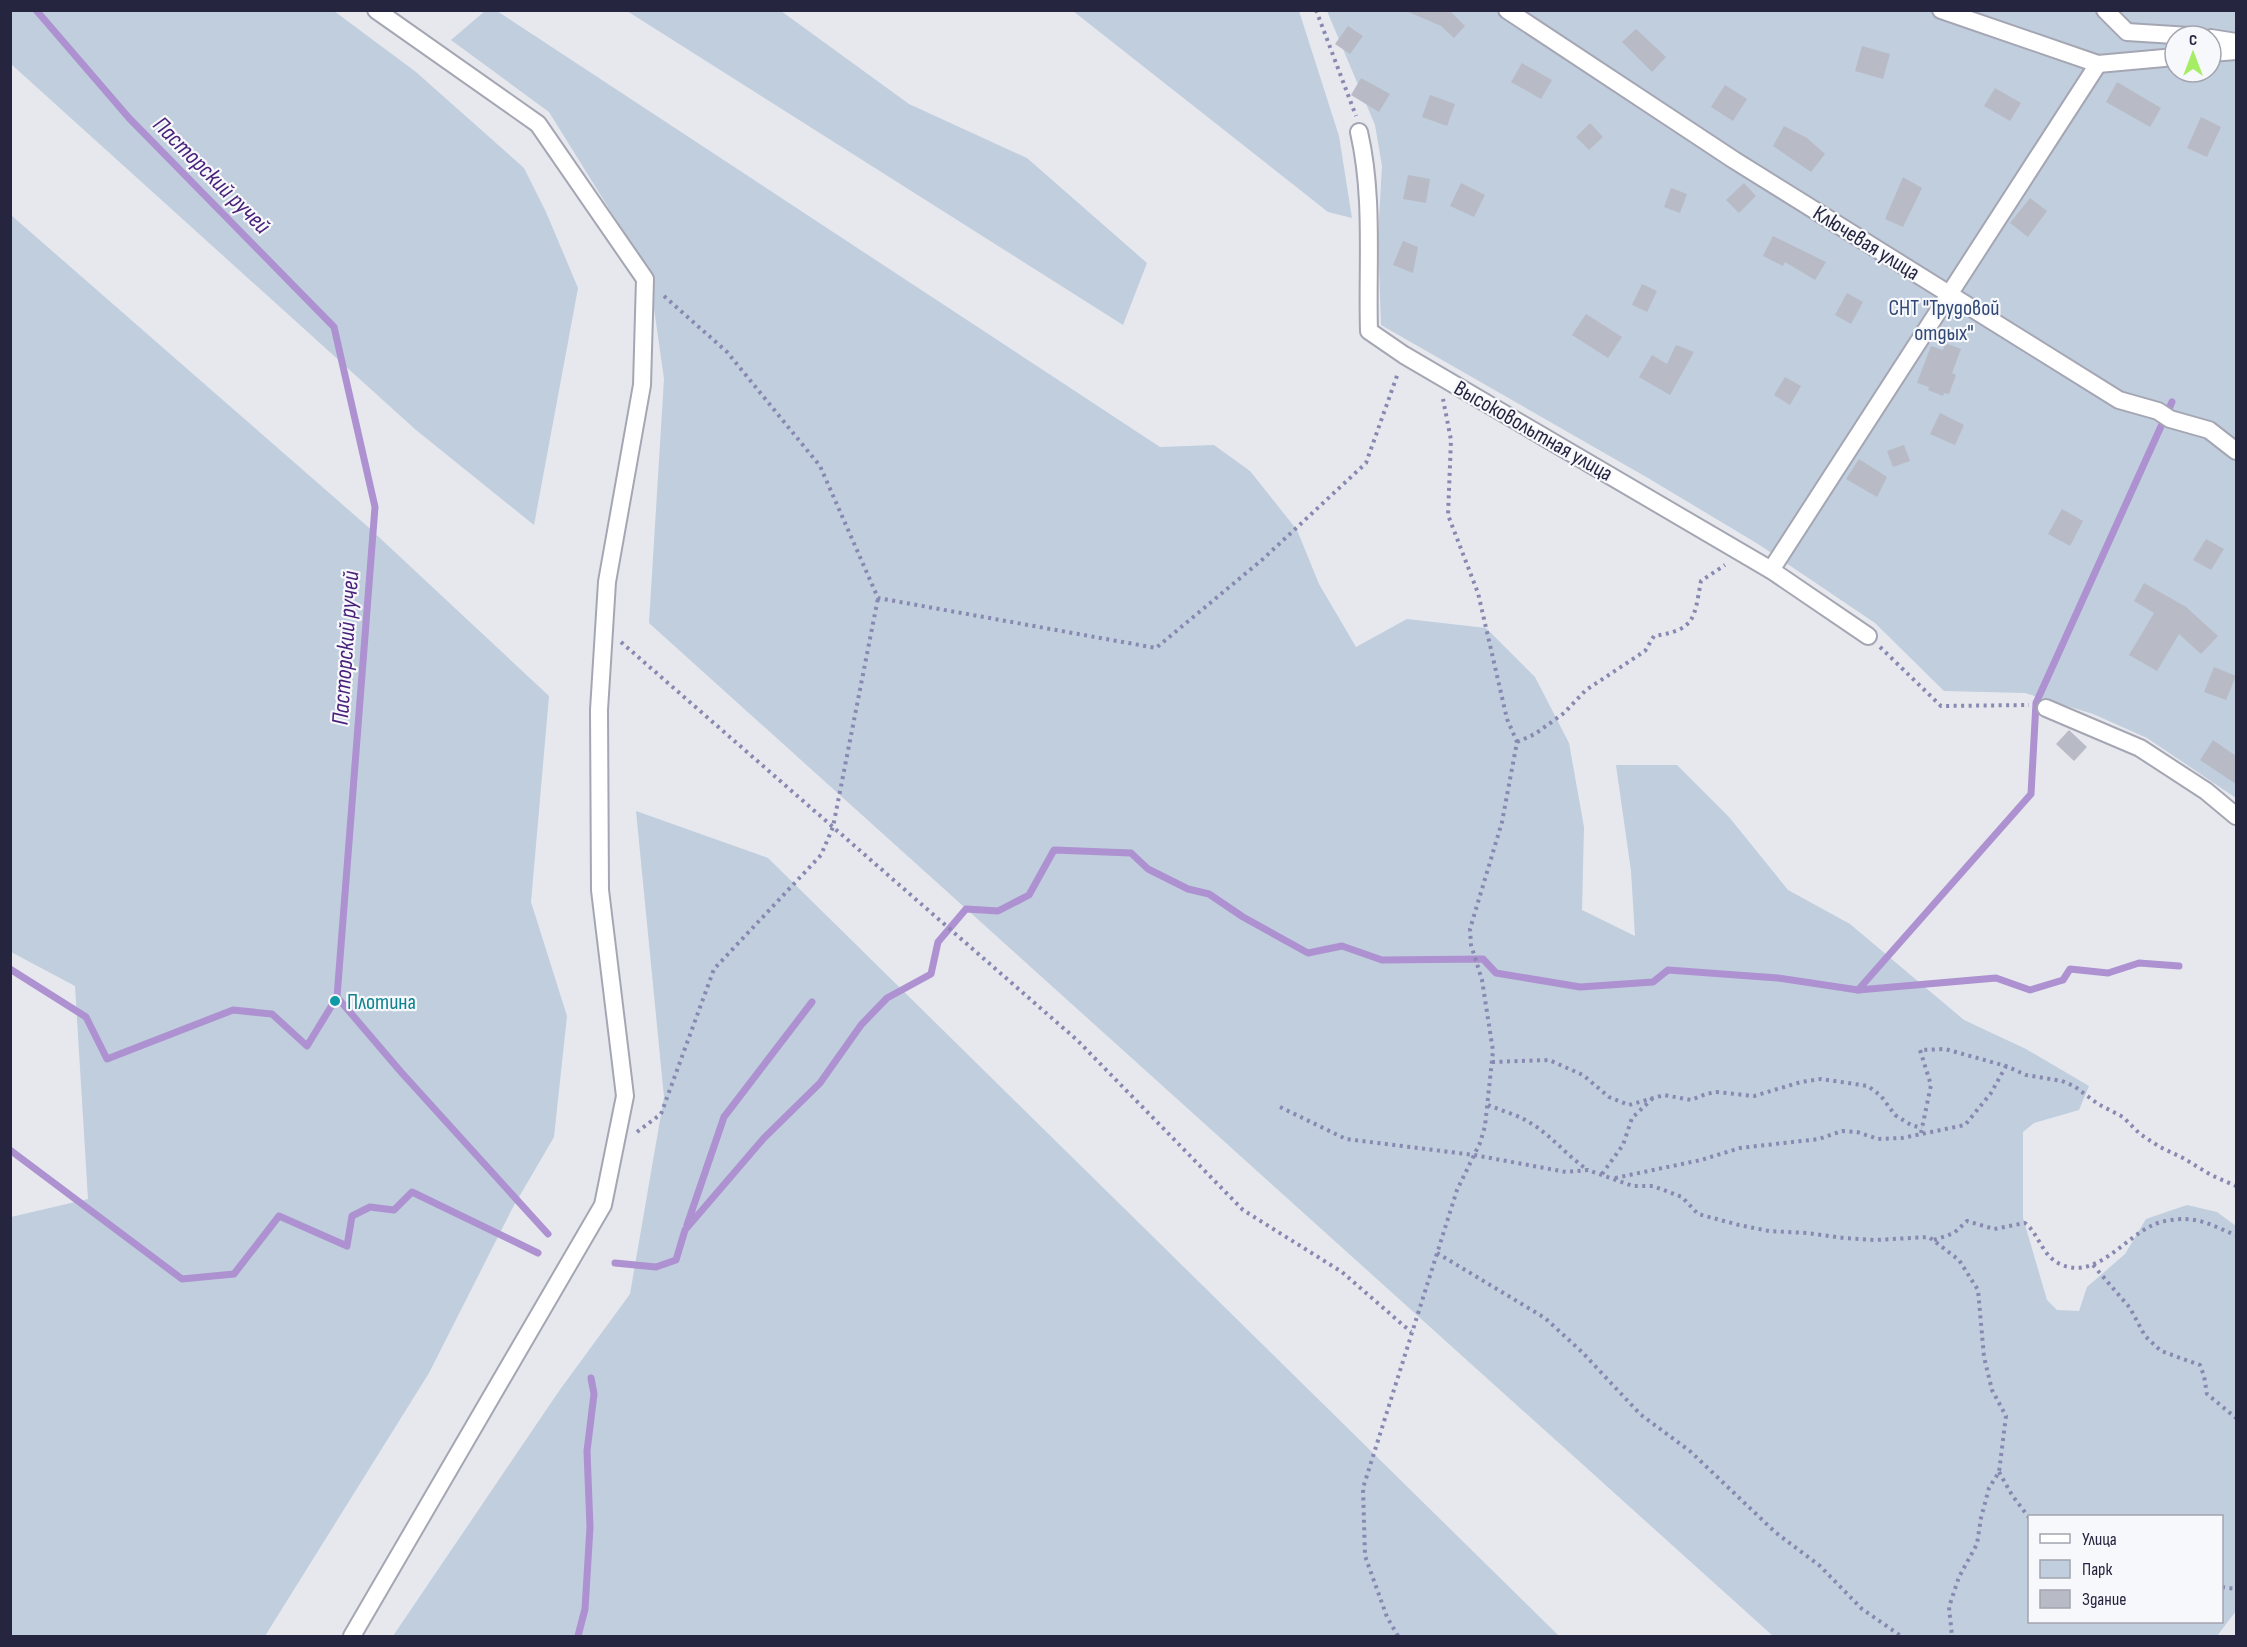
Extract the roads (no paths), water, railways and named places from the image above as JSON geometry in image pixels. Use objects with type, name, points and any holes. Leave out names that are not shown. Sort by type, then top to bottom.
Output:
[{"type":"street","points":[[352,1636],[603,1205],[625,1096],[600,890],[599,710],[608,582],[642,385],[645,279],[538,124],[376,10]]},
{"type":"street","name":"Ключевая улица","points":[[1507,10],[1734,160],[2119,400],[2209,430],[2236,451]]},
{"type":"street","points":[[1941,10],[2098,64],[2163,58]]},
{"type":"street","points":[[2105,10],[2127,32],[2163,34]]},
{"type":"street","points":[[1771,570],[2098,64]]},
{"type":"street","name":"Высоковольтная улица","points":[[1359,132],[1364,153],[1368,200],[1369,331],[1404,355],[1771,570],[1868,636]]},
{"type":"street","points":[[2046,708],[2140,748],[2206,791],[2236,816]]},
{"type":"waterway","name":"Пасторский ручей","points":[[10,969],[86,1017],[107,1059],[233,1010],[272,1014],[307,1046],[337,997],[375,507],[334,327],[129,118],[36,10]]},
{"type":"waterway","points":[[615,1263],[656,1267],[676,1260],[685,1230],[764,1138],[820,1083],[861,1025],[887,998],[931,974],[938,942],[966,909],[998,911],[1029,895],[1054,850],[1131,853],[1148,869],[1188,889],[1209,894],[1243,917],[1308,953],[1342,946],[1382,960],[1483,959],[1496,973],[1580,987],[1653,982],[1668,970],[1778,978],[1858,990],[2031,794],[2036,703],[2172,402]]},
{"type":"waterway","points":[[1858,990],[1996,978],[2030,990],[2063,980],[2070,969],[2108,973],[2139,963],[2179,966]]},
{"type":"waterway","points":[[337,997],[401,1072],[548,1234]]},
{"type":"waterway","points":[[687,1225],[724,1117],[812,1002]]},
{"type":"waterway","points":[[10,1150],[182,1279],[234,1274],[279,1216],[347,1246],[352,1216],[370,1207],[394,1210],[412,1192],[538,1253]]},
{"type":"waterway","points":[[578,1636],[585,1609],[590,1527],[587,1451],[594,1394],[591,1378]]},
{"type":"place","name":"Плотина","points":[[335,1001]]},
{"type":"park label","name":"СНТ \"Трудовой отдых\"","points":[[1944,320]]}]
